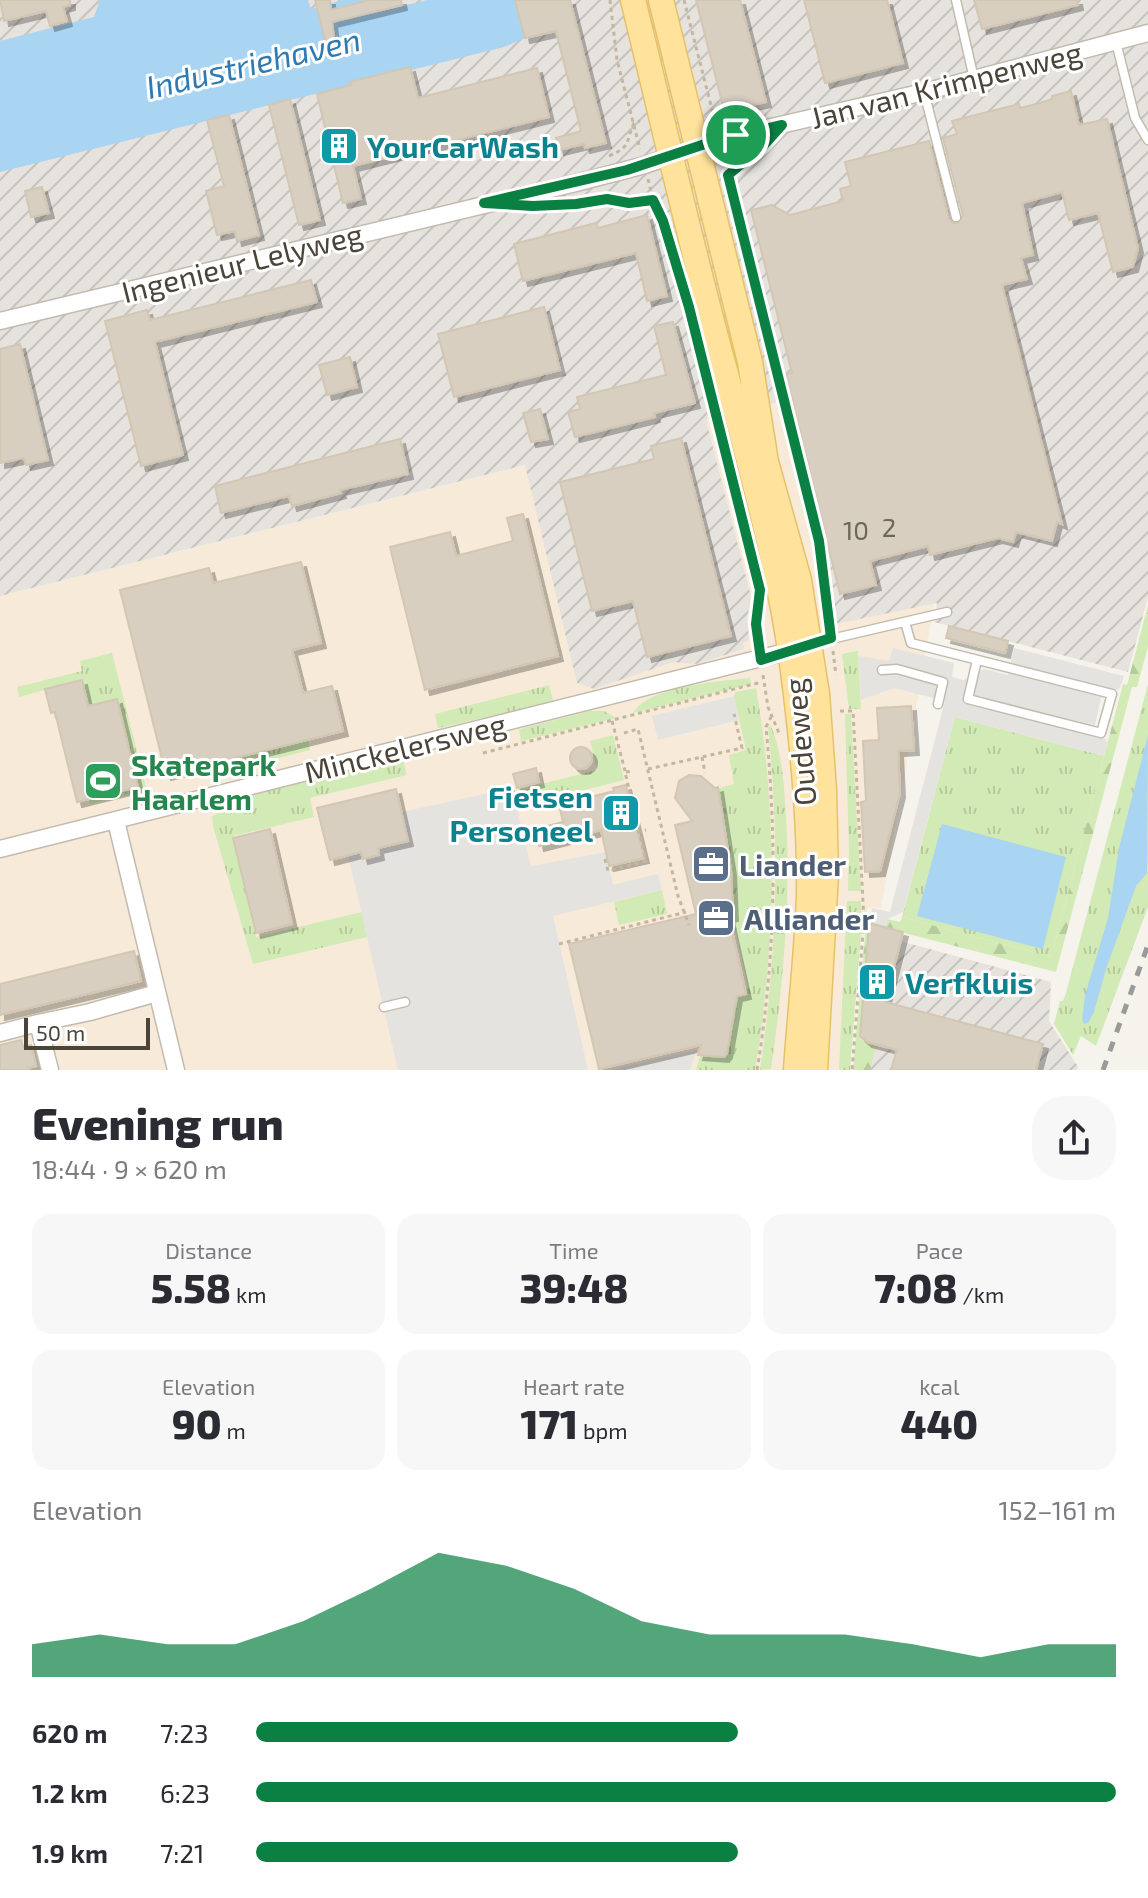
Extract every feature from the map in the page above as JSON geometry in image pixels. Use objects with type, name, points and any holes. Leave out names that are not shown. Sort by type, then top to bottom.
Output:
[{"type":"main road","name":"Oudeweg","points":[[633,0],[754,477],[780,592],[810,645],[798,718],[809,861],[796,1070]]},
{"type":"main road","name":"Oudeweg","points":[[661,0],[708,143],[766,462],[799,580],[810,645],[819,713],[825,821],[825,899],[815,1070]]},
{"type":"street","name":"Jan van Krimpenweg","points":[[671,156],[708,143],[924,92],[1148,33]]},
{"type":"street","name":"Ingenieur Lelyweg","points":[[0,321],[645,165],[671,156]]},
{"type":"street","name":"Minckelersweg","points":[[0,849],[666,681],[761,660],[810,645]]},
{"type":"street","points":[[116,821],[176,1070]]},
{"type":"street","points":[[0,1033],[157,993]]},
{"type":"street","points":[[38,1023],[50,1070]]},
{"type":"lane","points":[[956,0],[974,79]]},
{"type":"lane","points":[[1116,42],[1135,118],[1148,140]]},
{"type":"lane","points":[[924,92],[956,217]]},
{"type":"lane","points":[[810,645],[947,612]]},
{"type":"lane","points":[[905,622],[911,643],[1112,694],[1101,733],[968,699],[977,660]]},
{"type":"lane","points":[[882,670],[897,669],[943,682],[938,704]]},
{"type":"lane","points":[[384,1007],[405,1002]]},
{"type":"path","points":[[610,0],[617,60],[653,200],[667,233]]},
{"type":"path","points":[[684,0],[708,143],[728,175],[819,541],[810,645]]},
{"type":"path","points":[[606,157],[624,150],[634,123]]},
{"type":"path","points":[[728,175],[764,145],[782,125]]},
{"type":"path","points":[[558,205],[607,199],[629,203],[653,200]]},
{"type":"path","points":[[759,598],[756,624],[764,682],[782,741]]},
{"type":"path","points":[[483,753],[764,682]]},
{"type":"path","name":"Oudeweg","points":[[839,711],[853,711],[864,921],[852,1070]]},
{"type":"path","points":[[648,769],[742,748],[734,714]]},
{"type":"path","name":"Oudeweg","points":[[757,1070],[774,915],[773,818],[766,727],[772,715]]},
{"type":"path","points":[[605,859],[608,871],[646,861],[612,721]]},
{"type":"path","points":[[624,733],[638,729],[678,896],[689,925]]},
{"type":"path","points":[[701,757],[705,773]]},
{"type":"path","points":[[625,772],[633,771]]},
{"type":"path","points":[[638,832],[646,830]]},
{"type":"path","points":[[559,944],[686,912]]},
{"type":"shaded area","points":[[0,0],[1148,0],[1148,597],[1128,672],[934,622],[937,603],[835,624],[824,552],[782,401],[706,420],[751,597],[747,619],[749,640],[743,643],[744,649],[696,664],[673,662],[594,689],[577,683],[525,465],[0,596]]},
{"type":"shaded area","points":[[782,401],[841,615],[935,599],[881,908],[868,907],[857,965],[846,1070],[0,1070],[0,596]]},
{"type":"shaded area","points":[[893,648],[954,663],[952,677],[963,680],[984,669],[1008,675],[1014,648],[1124,676],[1120,688],[1101,698],[1095,725],[1108,743],[1104,756],[955,717],[903,912],[888,919],[885,928],[869,923],[872,908],[890,912],[945,701],[894,688],[861,700],[859,656],[889,661]]},
{"type":"shaded area","points":[[734,696],[739,720],[658,740],[652,716]]},
{"type":"shaded area","points":[[512,788],[531,866],[606,852],[613,885],[658,874],[662,890],[553,916],[588,1070],[398,1070],[341,825]]},
{"type":"shaded area","points":[[867,932],[1051,982],[1049,1021],[1077,1070],[862,1070]]},
{"type":"shaded area","points":[[697,1050],[690,1070],[609,1070]]},
{"type":"green space","points":[[1148,605],[1148,647],[1137,687],[1132,687],[1056,972],[885,928],[887,919],[900,922],[902,917],[1051,957],[1123,684],[1127,685]]},
{"type":"green space","points":[[858,651],[861,709],[849,709],[842,654]]},
{"type":"green space","points":[[112,653],[147,791],[90,804],[89,800],[138,787],[117,699],[86,706],[79,680],[19,697],[17,687],[82,671],[80,661]]},
{"type":"green space","points":[[750,678],[751,684],[633,713],[641,704],[669,691]]},
{"type":"green space","points":[[1148,684],[1148,907],[1096,1046],[1081,1036],[1073,1055],[1054,1024],[1060,1001],[1066,993]]},
{"type":"green space","points":[[549,685],[553,700],[548,703],[438,728],[435,714]]},
{"type":"green space","points":[[756,688],[768,783],[772,879],[767,975],[755,1070],[696,1070],[703,1046],[736,992],[748,989],[733,920],[728,842],[719,788],[734,784],[729,755],[746,750],[734,696],[736,692]]},
{"type":"green space","points":[[590,711],[604,711],[616,718],[521,741],[519,730]]},
{"type":"green space","points":[[845,714],[851,714],[861,891],[848,891]]},
{"type":"green space","points":[[955,717],[1104,756],[1051,957],[902,917]]},
{"type":"green space","points":[[771,726],[780,760],[784,794],[787,912],[771,1069],[760,1070],[770,984],[775,899],[774,813],[768,727]]},
{"type":"green space","points":[[613,735],[624,780],[517,807],[513,791],[597,770],[590,741]]},
{"type":"green space","points":[[308,740],[310,750],[240,768],[238,757]]},
{"type":"green space","points":[[402,758],[407,775],[310,798],[314,817],[233,836],[256,937],[362,912],[367,937],[253,964],[213,826],[212,816],[217,814],[214,804]]},
{"type":"green space","points":[[662,890],[667,914],[619,925],[614,902]]},
{"type":"green space","points":[[847,901],[861,901],[862,920],[850,1070],[839,1070]]},
{"type":"green space","points":[[866,923],[860,1036],[876,1045],[870,1070],[853,1070]]},
{"type":"water","name":"Industriehaven","points":[[100,0],[308,0],[311,9],[343,0],[378,0],[382,11],[427,0],[516,0],[525,38],[504,47],[0,172],[0,41],[94,17]]},
{"type":"water","points":[[1148,735],[1147,873],[1136,886],[1094,1012],[1088,1023],[1084,1024],[1085,995],[1108,918],[1119,848]]},
{"type":"water","points":[[942,824],[1066,857],[1043,949],[917,916]]},
{"type":"building","points":[[0,0],[70,0],[70,5],[63,7],[67,21],[50,26],[46,11],[4,21]]},
{"type":"building","points":[[315,0],[330,0],[331,10],[369,0],[401,0],[402,5],[332,22],[335,45],[327,47]]},
{"type":"building","points":[[515,0],[570,0],[606,143],[559,150],[556,138],[581,131],[556,31],[525,38]]},
{"type":"building","points":[[696,0],[740,0],[766,102],[744,107],[743,101],[723,106]]},
{"type":"building","points":[[804,0],[887,0],[903,63],[825,83]]},
{"type":"building","points":[[974,0],[1077,0],[1078,5],[982,29]]},
{"type":"building","points":[[410,67],[418,98],[537,68],[549,117],[353,166],[361,199],[343,203],[317,94]]},
{"type":"building","points":[[1071,91],[1079,125],[1107,119],[1138,248],[1133,267],[1113,272],[1098,213],[1069,220],[1062,192],[1022,203],[1033,255],[1021,258],[1027,279],[1002,285],[1062,524],[1057,522],[1052,541],[1016,532],[1013,542],[998,538],[930,555],[928,546],[870,561],[876,585],[840,594],[786,374],[792,373],[751,210],[772,205],[790,215],[843,201],[840,189],[851,186],[845,162],[929,141],[949,219],[958,223],[963,215],[943,138],[957,134],[952,121],[1019,104],[1020,108],[1040,103]]},
{"type":"building","points":[[290,99],[320,220],[299,225],[269,105]]},
{"type":"building","points":[[229,115],[259,235],[237,241],[235,231],[217,235],[206,191],[224,186],[207,120]]},
{"type":"building","points":[[42,187],[49,213],[31,217],[25,191]]},
{"type":"building","points":[[647,215],[667,296],[647,301],[636,253],[523,281],[514,244],[596,223],[598,228]]},
{"type":"building","points":[[311,280],[317,302],[155,342],[183,455],[141,466],[105,321],[147,310],[150,320]]},
{"type":"building","points":[[544,307],[560,370],[454,397],[438,334]]},
{"type":"building","points":[[673,322],[695,403],[654,413],[655,417],[575,437],[568,412],[580,409],[577,397],[666,375],[654,326]]},
{"type":"building","points":[[20,344],[48,460],[26,465],[24,458],[0,463],[0,349]]},
{"type":"building","points":[[350,357],[357,387],[327,395],[319,365]]},
{"type":"building","points":[[540,409],[548,439],[531,442],[523,413]]},
{"type":"building","points":[[681,438],[731,636],[647,657],[633,601],[592,611],[560,482],[654,459],[651,446]]},
{"type":"building","points":[[400,439],[408,474],[340,490],[341,493],[292,506],[289,496],[221,513],[215,486]]},
{"type":"building","points":[[523,514],[558,656],[425,690],[390,547],[450,532],[456,556],[513,541],[507,518]]},
{"type":"building","points":[[301,562],[321,643],[292,650],[303,693],[332,686],[343,731],[166,775],[120,590],[209,568],[213,583]]},
{"type":"building","points":[[949,626],[1008,641],[1005,653],[946,638]]},
{"type":"building","points":[[82,680],[88,706],[117,699],[138,787],[77,802],[55,712],[51,713],[45,689]]},
{"type":"building","points":[[911,706],[914,750],[898,751],[900,793],[880,871],[865,872],[861,802],[866,801],[863,741],[879,740],[877,708]]},
{"type":"building","points":[[581,747],[592,758],[581,769],[570,758]]},
{"type":"building","points":[[536,768],[539,782],[517,788],[513,774]]},
{"type":"building","points":[[689,775],[701,776],[715,788],[718,787],[731,870],[733,916],[729,917],[746,994],[737,996],[724,1057],[698,1055],[701,1045],[599,1069],[569,944],[696,914],[675,825],[692,821],[675,798],[679,781]]},
{"type":"building","points":[[626,785],[644,858],[609,866],[601,830],[539,846],[535,829],[563,822],[559,805]]},
{"type":"building","points":[[396,789],[408,841],[378,848],[379,855],[363,859],[361,852],[330,860],[317,808]]},
{"type":"building","points":[[270,829],[292,924],[256,933],[233,838]]},
{"type":"building","points":[[869,923],[903,932],[885,1002],[1043,1044],[1036,1070],[891,1070],[897,1050],[867,1042],[860,1036]]},
{"type":"building","points":[[134,951],[141,981],[0,1015],[0,984]]},
{"type":"building","points":[[21,1040],[23,1047],[31,1045],[36,1066],[29,1070],[0,1070],[0,1045]]},
{"type":"railway","points":[[1103,1070],[1148,945]]},
{"type":"place","name":"YourCarWash","points":[[339,146]]},
{"type":"place","name":"Skatepark Haarlem","points":[[103,781]]},
{"type":"place","name":"Fietsen Personeel","points":[[621,813]]},
{"type":"place","name":"Liander","points":[[711,864]]},
{"type":"place","name":"Alliander","points":[[716,918]]},
{"type":"place","name":"Verfkluis","points":[[877,982]]},
{"type":"route","points":[[782,125],[764,145],[728,175],[819,541],[831,638],[761,660],[756,624],[760,590],[689,307],[663,221],[653,200],[639,204],[607,199],[533,206],[484,203],[627,170],[736,135],[782,125]]}]
